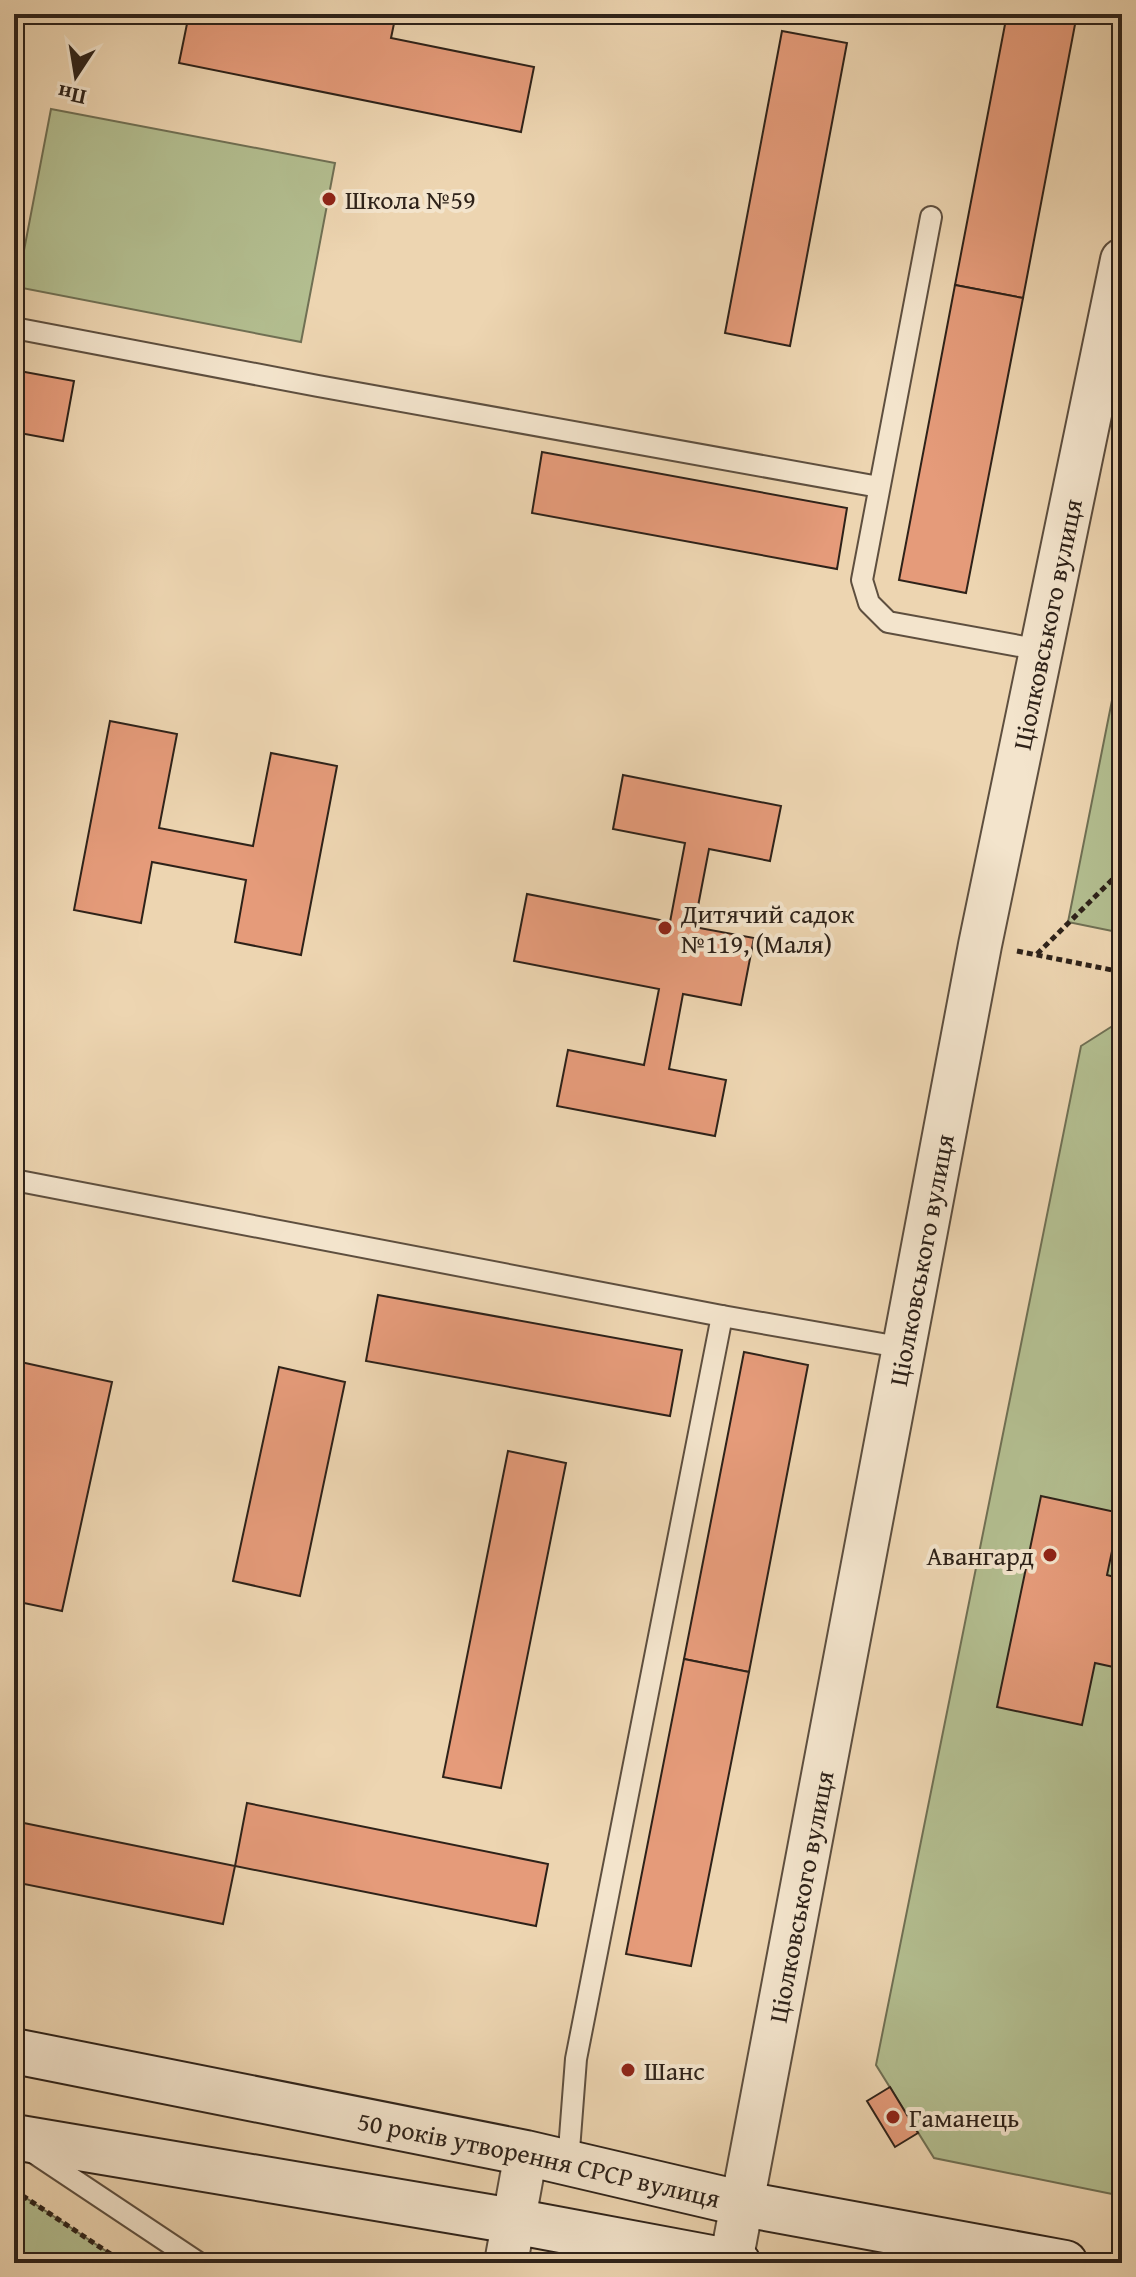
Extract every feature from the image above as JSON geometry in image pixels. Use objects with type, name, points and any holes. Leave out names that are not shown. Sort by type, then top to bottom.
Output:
[{"type":"main road","name":"50 років утворення СРСР вулиця","points":[[14,2051],[526,2153],[744,2204],[1065,2263]]},
{"type":"main road","points":[[14,2138],[510,2242],[735,2262]]},
{"type":"street","name":"Ціолковського вулиця","points":[[735,2262],[980,945],[1122,260]]},
{"type":"street","points":[[510,2242],[526,2153]]},
{"type":"lane","points":[[931,217],[862,580],[869,603],[888,622],[1041,650]]},
{"type":"lane","points":[[14,328],[879,487]]},
{"type":"lane","points":[[14,1180],[722,1316],[905,1348]]},
{"type":"lane","points":[[568,2163],[576,2059],[722,1316]]},
{"type":"lane","points":[[14,2138],[199,2263]]},
{"type":"path","points":[[1036,955],[1122,870]]},
{"type":"path","points":[[980,945],[1122,972]]},
{"type":"path","points":[[14,2190],[124,2263]]},
{"type":"green space","points":[[51,109],[335,163],[301,342],[17,287]]},
{"type":"green space","points":[[1122,650],[1122,933],[1068,922]]},
{"type":"green space","name":"Авангард","points":[[1122,1020],[1122,2196],[934,2158],[876,2065],[1081,1046]]},
{"type":"green space","points":[[14,2190],[124,2263],[14,2263]]},
{"type":"building","points":[[189,14],[275,14],[320,23],[322,14],[396,14],[391,38],[534,67],[521,132],[179,63]]},
{"type":"building","points":[[1007,14],[1077,14],[1023,298],[955,285]]},
{"type":"building","points":[[782,31],[847,43],[790,346],[725,333]]},
{"type":"building","points":[[955,285],[1023,298],[966,593],[899,580]]},
{"type":"building","points":[[14,370],[74,381],[63,441],[14,432]]},
{"type":"building","points":[[542,452],[847,508],[837,569],[532,513]]},
{"type":"building","points":[[110,721],[177,734],[159,828],[253,846],[271,753],[337,766],[301,955],[235,942],[246,880],[152,862],[141,923],[74,910]]},
{"type":"building","points":[[623,775],[781,806],[770,861],[709,849],[694,927],[754,938],[741,1005],[683,994],[669,1069],[726,1080],[715,1136],[557,1106],[568,1050],[644,1065],[659,989],[514,961],[527,894],[670,922],[685,843],[613,829]]},
{"type":"building","points":[[378,1295],[682,1350],[670,1416],[366,1361]]},
{"type":"building","points":[[744,1352],[808,1365],[749,1672],[684,1659]]},
{"type":"building","points":[[16,1361],[112,1382],[62,1611],[14,1601]]},
{"type":"building","points":[[279,1367],[345,1382],[300,1596],[233,1581]]},
{"type":"building","points":[[508,1451],[566,1463],[501,1788],[443,1777]]},
{"type":"building","points":[[1041,1496],[1120,1513],[1107,1575],[1122,1579],[1122,1648],[1118,1668],[1095,1663],[1082,1725],[997,1707]]},
{"type":"building","points":[[684,1659],[749,1672],[691,1966],[626,1954]]},
{"type":"building","points":[[247,1803],[548,1864],[536,1926],[235,1866]]},
{"type":"building","points":[[14,1821],[235,1866],[223,1924],[14,1882]]},
{"type":"building","name":"Гаманець","points":[[890,2087],[918,2133],[895,2147],[867,2101]]},
{"type":"place","name":"Школа №59","points":[[329,199]]},
{"type":"place","name":"Дитячий садок №119, (Маля)","points":[[665,928]]},
{"type":"place","name":"Авангард","points":[[1050,1555]]},
{"type":"place","name":"Шанс","points":[[628,2070]]},
{"type":"place","name":"Гаманець","points":[[893,2117]]}]
